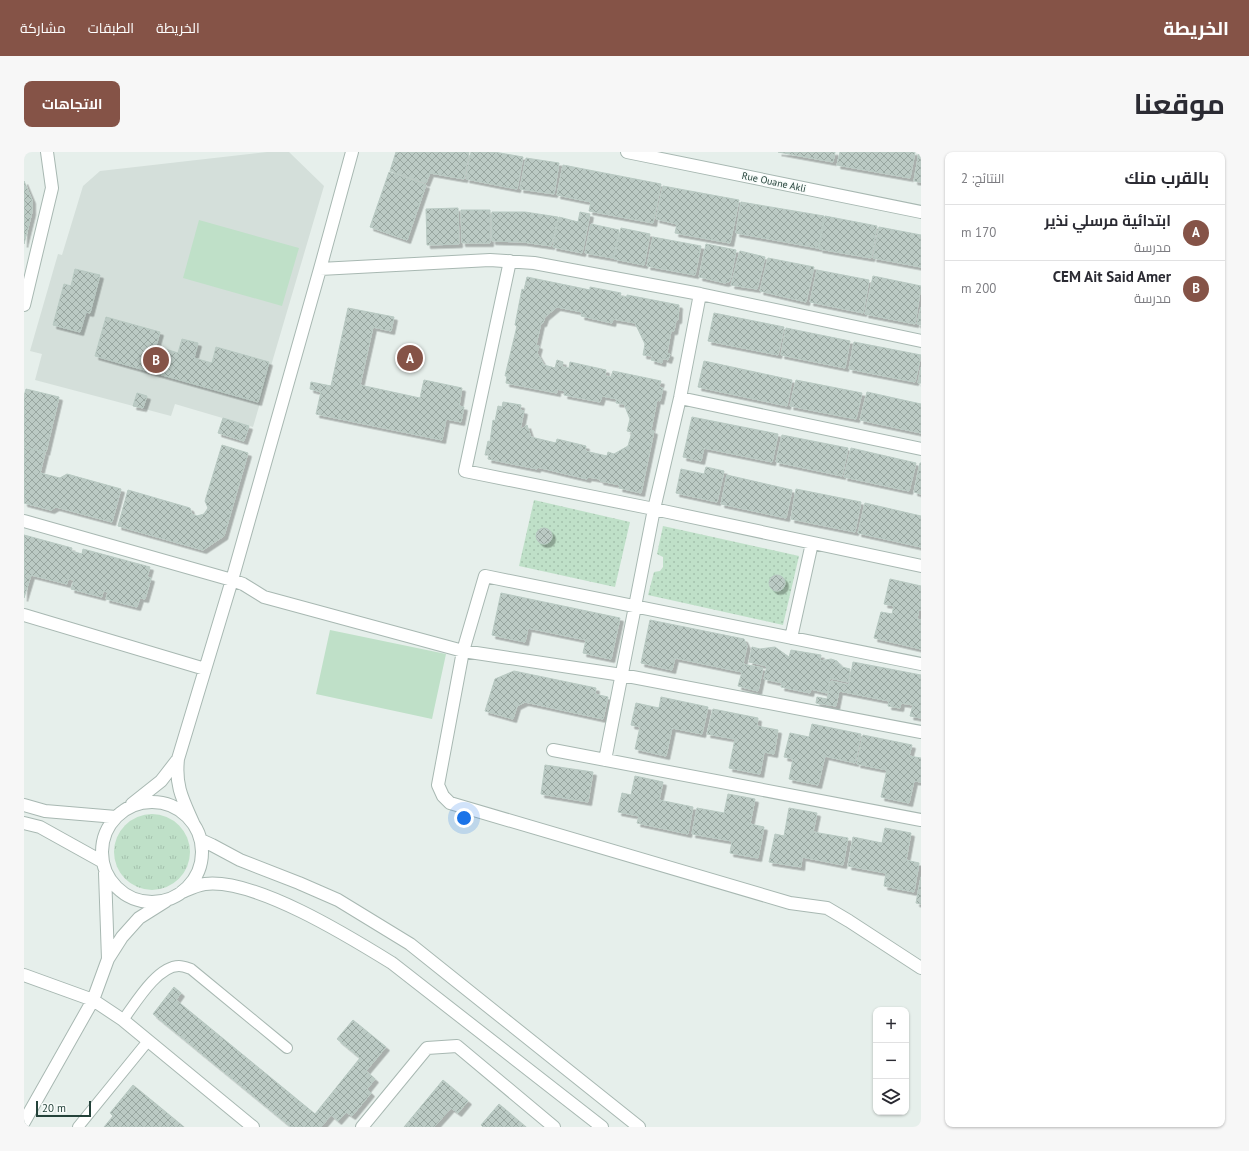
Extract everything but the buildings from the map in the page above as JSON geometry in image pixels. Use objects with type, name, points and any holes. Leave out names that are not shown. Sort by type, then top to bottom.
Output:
[{"type":"street","points":[[24,305],[52,188],[48,152]]},
{"type":"street","points":[[182,892],[192,882],[199,869],[202,855],[201,840],[181,796],[176,776],[178,759],[232,580],[352,152]]},
{"type":"street","name":"Rue Ouane Akli","points":[[627,152],[921,212]]},
{"type":"street","points":[[320,269],[490,260],[563,267],[700,294],[921,341]]},
{"type":"street","points":[[510,261],[465,471],[654,509],[921,566]]},
{"type":"street","points":[[605,760],[637,605],[654,509],[680,398],[700,294]]},
{"type":"street","points":[[680,398],[921,449]]},
{"type":"street","points":[[24,521],[232,580],[243,584],[264,597],[463,651],[622,675],[921,732]]},
{"type":"street","points":[[791,638],[812,543]]},
{"type":"street","points":[[921,664],[637,605],[486,576],[463,651],[438,785],[443,796],[450,803],[790,903],[827,908],[921,968]]},
{"type":"street","points":[[24,615],[205,669]]},
{"type":"street","points":[[553,750],[921,820]]},
{"type":"street","points":[[108,959],[102,846],[104,838],[111,823],[119,814],[161,780],[178,759]]},
{"type":"street","points":[[24,805],[45,811],[119,814],[142,803],[162,803],[182,811],[194,825]]},
{"type":"street","points":[[24,822],[40,827],[104,866],[110,880],[126,895],[147,901],[169,899]]},
{"type":"street","points":[[201,840],[240,860],[338,900],[410,944],[639,1127]]},
{"type":"street","points":[[24,1122],[93,1000],[108,959],[122,937],[139,918],[182,892],[205,884],[230,885],[292,908],[358,942],[392,964],[602,1127]]},
{"type":"street","points":[[24,975],[93,1000],[123,1020],[253,1127]]},
{"type":"street","points":[[362,1127],[427,1048],[457,1046],[554,1127]]},
{"type":"lane","points":[[123,1020],[159,973],[170,968],[180,966],[191,969],[287,1048]]},
{"type":"lane","points":[[78,1127],[148,1041]]},
{"type":"shaded area","points":[[267,152],[289,152],[324,186],[253,427],[175,404],[171,416],[35,380],[42,354],[30,351],[58,254],[62,255],[83,186],[100,171]]},
{"type":"green space","points":[[199,220],[299,248],[282,306],[183,278]]},
{"type":"green space","points":[[534,500],[630,522],[615,587],[519,566]]},
{"type":"green space","points":[[663,526],[799,556],[783,625],[648,595],[654,572],[660,571],[663,567],[663,557],[657,554]]},
{"type":"green space","points":[[330,630],[446,654],[432,719],[316,694]]},
{"type":"green space","points":[[152,814],[167,817],[179,825],[187,837],[190,852],[187,867],[179,879],[167,887],[152,890],[137,887],[125,879],[117,867],[114,852],[117,837],[125,825],[137,817]]},
{"type":"place","name":"ابتدائية مرسلي نذير","points":[[410,358]]},
{"type":"place","name":"CEM Ait Said Amer","points":[[156,360]]}]
